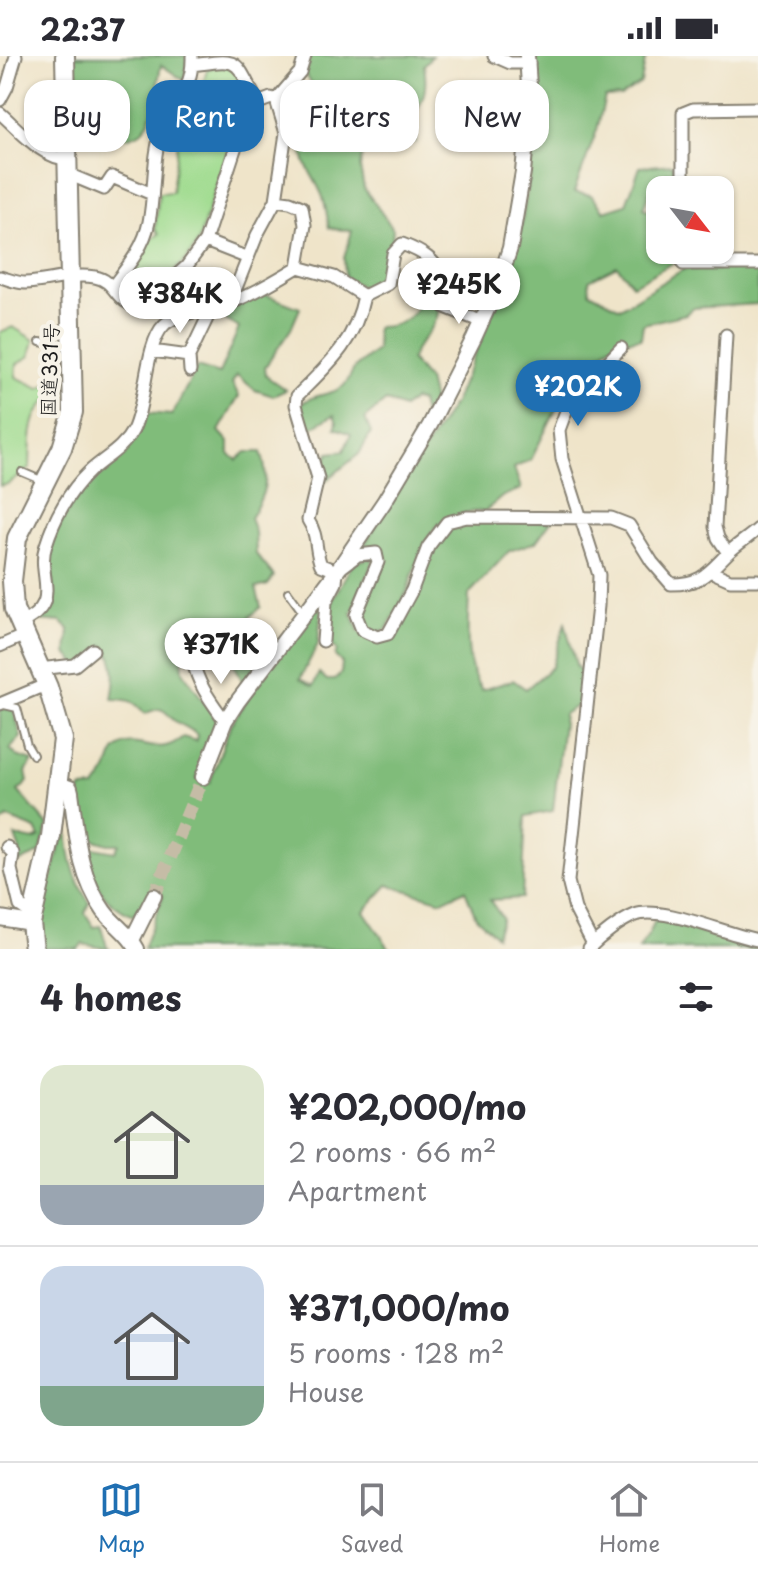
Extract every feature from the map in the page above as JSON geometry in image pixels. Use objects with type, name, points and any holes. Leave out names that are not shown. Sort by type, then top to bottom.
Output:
[{"type":"highway","name":"国道331号","points":[[34,949],[32,919],[51,836],[63,739],[48,687],[6,590],[17,538],[62,448],[72,420],[75,393],[65,56]]},
{"type":"street","points":[[276,100],[300,72],[305,56]]},
{"type":"street","points":[[203,777],[225,721],[238,701],[337,571],[384,502],[430,425],[482,322],[510,248],[523,172],[530,101],[528,60],[510,63],[494,56]]},
{"type":"street","points":[[0,100],[7,87],[12,57]]},
{"type":"street","points":[[113,286],[137,254],[144,238],[157,190],[162,130],[189,85],[192,61],[240,60],[248,80]]},
{"type":"street","points":[[264,101],[276,100]]},
{"type":"street","points":[[230,303],[257,235],[276,200],[286,133],[276,100]]},
{"type":"street","points":[[683,176],[683,113],[693,109],[758,108]]},
{"type":"street","points":[[0,113],[47,153],[104,189],[112,177],[157,190]]},
{"type":"street","points":[[0,277],[24,283],[72,276],[99,278],[113,286],[118,297],[126,303],[141,305],[186,267],[205,241],[234,152]]},
{"type":"street","points":[[276,200],[302,207],[305,225],[298,267]]},
{"type":"street","points":[[205,241],[248,258]]},
{"type":"street","points":[[364,296],[388,284],[393,254],[402,244],[418,250],[437,264],[445,307],[482,322]]},
{"type":"street","points":[[734,264],[758,264]]},
{"type":"street","points":[[186,267],[184,283],[191,294],[212,308]]},
{"type":"street","points":[[0,646],[22,630],[45,599],[47,586],[43,553],[65,503],[88,473],[116,451],[131,433],[152,351],[163,325],[179,317],[230,303],[298,267],[334,277],[364,296]]},
{"type":"street","points":[[191,294],[197,280]]},
{"type":"street","points":[[337,571],[321,565],[317,555],[316,531],[308,520],[318,478],[296,405],[297,396],[348,342],[360,316],[364,296]]},
{"type":"street","points":[[190,371],[189,356],[212,308]]},
{"type":"street","points":[[726,335],[715,527],[728,553]]},
{"type":"street","points":[[621,348],[569,403],[559,430],[562,459],[599,575],[568,881],[575,909],[591,946],[634,915],[646,913],[758,940]]},
{"type":"street","points":[[152,351],[189,356]]},
{"type":"street","points":[[323,641],[326,602],[336,583],[337,571],[358,555],[376,553],[378,562],[356,615],[362,630],[377,637],[388,634],[412,590],[428,547],[447,522],[467,517],[611,518],[629,525],[652,562],[671,584],[689,584],[712,572],[728,553],[758,529]]},
{"type":"street","points":[[712,572],[730,580],[758,580]]},
{"type":"street","points":[[39,669],[75,665],[93,650]]},
{"type":"street","points":[[193,661],[204,692],[225,721]]},
{"type":"street","points":[[0,704],[48,687]]},
{"type":"street","points":[[59,784],[70,788],[76,846],[90,887],[105,912],[134,944],[154,896]]},
{"type":"street","points":[[7,847],[13,853],[11,869],[20,906],[32,919]]},
{"type":"street","points":[[0,918],[32,919]]},
{"type":"lane","points":[[40,342],[74,348]]},
{"type":"lane","points":[[22,472],[44,481]]},
{"type":"lane","points":[[288,592],[304,614]]},
{"type":"lane","points":[[0,704],[17,708],[27,745],[33,755]]},
{"type":"green space","points":[[73,56],[187,56],[185,80],[161,65],[158,80],[146,80],[146,126],[130,136],[130,80],[75,80]]},
{"type":"green space","points":[[309,56],[432,56],[424,65],[425,90],[419,105],[419,80],[309,80],[304,73]]},
{"type":"green space","points":[[534,56],[646,56],[641,83],[621,96],[605,97],[597,130],[574,192],[591,195],[604,211],[626,204],[640,167],[672,164],[674,171],[646,176],[643,208],[646,209],[646,264],[671,264],[633,285],[617,266],[589,280],[590,292],[620,308],[684,269],[758,269],[758,304],[692,308],[686,314],[643,324],[641,338],[615,342],[584,369],[562,397],[531,460],[514,468],[521,489],[503,496],[485,511],[452,517],[441,523],[426,542],[404,597],[386,630],[375,632],[365,625],[359,612],[382,561],[378,548],[362,548],[455,401],[504,284],[520,233],[532,152],[549,152],[549,80],[536,80]]},
{"type":"green space","points":[[225,64],[232,66],[240,80],[204,80],[207,69]]},
{"type":"green space","points":[[177,152],[227,152],[198,242],[186,260],[155,288],[133,298],[121,290],[120,285],[148,242],[159,234],[155,229],[159,193],[172,192]]},
{"type":"green space","points":[[303,152],[367,152],[362,153],[360,168],[364,188],[393,229],[384,280],[367,290],[345,277],[344,258],[352,231],[329,228],[323,199]]},
{"type":"green space","points":[[423,261],[433,266],[436,274],[440,291],[439,309],[433,326],[411,360],[428,380],[433,401],[424,415],[421,402],[414,400],[403,408],[386,401],[365,418],[371,433],[359,454],[323,483],[323,464],[329,453],[344,451],[351,434],[335,428],[334,415],[307,430],[300,405],[345,385],[355,368],[377,349],[376,327],[391,326],[410,316],[420,298]]},
{"type":"green space","points":[[261,293],[300,308],[291,329],[265,367],[266,376],[286,390],[273,396],[255,390],[237,375],[232,383],[239,396],[219,431],[229,442],[229,454],[237,460],[246,452],[261,452],[265,470],[264,486],[250,518],[255,532],[256,554],[274,576],[268,585],[256,588],[261,607],[242,624],[243,637],[255,668],[243,683],[228,656],[209,638],[191,626],[181,636],[183,671],[219,724],[197,778],[210,782],[230,726],[265,672],[322,601],[318,644],[300,679],[313,686],[319,673],[327,680],[335,680],[341,673],[342,663],[335,656],[337,650],[328,641],[330,604],[353,563],[372,557],[373,561],[352,613],[359,632],[389,639],[420,569],[443,536],[456,525],[480,519],[551,521],[536,542],[509,551],[469,594],[469,657],[482,690],[513,680],[526,689],[552,667],[565,623],[577,668],[584,671],[580,704],[564,714],[553,811],[526,816],[522,898],[490,900],[502,918],[496,936],[476,917],[465,890],[442,901],[388,885],[364,911],[390,949],[143,949],[163,896],[152,892],[133,916],[104,896],[90,869],[83,846],[115,852],[119,844],[108,844],[79,835],[78,797],[81,789],[95,788],[108,769],[115,751],[124,745],[132,743],[163,747],[183,737],[196,741],[197,735],[162,710],[145,714],[131,702],[112,699],[114,670],[104,645],[99,653],[79,667],[67,654],[69,629],[61,622],[37,620],[50,609],[54,592],[49,554],[56,532],[73,502],[96,473],[120,455],[135,437],[144,413],[172,415],[197,367],[219,374],[239,328],[226,320],[226,309]]},
{"type":"green space","points":[[13,327],[34,340],[30,356],[17,364],[16,377],[39,388],[66,375],[65,391],[44,404],[38,412],[32,432],[30,468],[8,484],[0,486],[0,332]]},
{"type":"green space","points":[[0,708],[14,710],[21,737],[10,749],[17,756],[33,761],[26,772],[28,782],[18,791],[48,825],[40,853],[17,863],[20,850],[15,836],[34,840],[40,837],[36,829],[8,818],[1,823],[0,831]]},
{"type":"green space","points":[[67,816],[71,861],[78,883],[90,903],[85,913],[94,927],[101,926],[110,949],[82,944],[78,949],[39,948],[40,912]]},
{"type":"green space","points":[[655,920],[669,922],[757,949],[639,949]]},
{"type":"tunnel","points":[[154,896],[203,777]]}]
